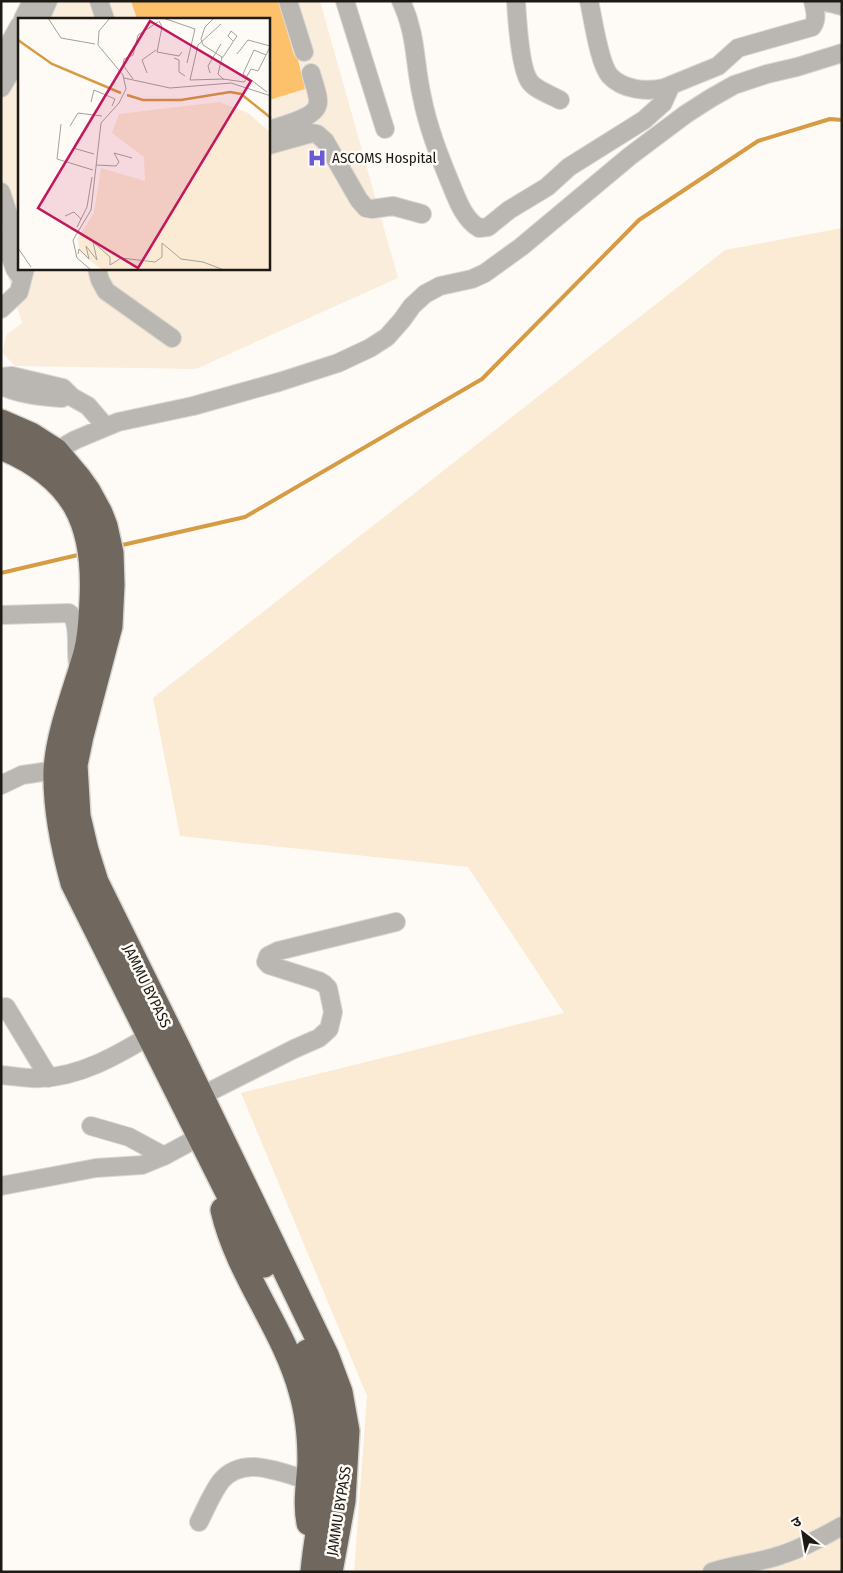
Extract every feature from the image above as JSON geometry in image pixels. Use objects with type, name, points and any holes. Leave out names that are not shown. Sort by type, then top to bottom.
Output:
[{"type":"highway","name":"JAMMU BYPASS","points":[[1,422],[31,435],[48,459],[56,480],[67,492],[78,510],[95,526],[90,548],[102,587],[110,626],[75,765],[78,816],[96,882],[327,1357],[340,1392],[347,1431],[347,1459],[343,1501],[330,1572]]},
{"type":"highway","name":"JAMMU BYPASS","points":[[1,447],[48,459]]},
{"type":"highway","name":"JAMMU BYPASS","points":[[102,587],[58,751],[56,770],[57,796],[64,854],[73,883],[301,1338],[316,1376],[328,1433],[328,1461],[314,1561]]},
{"type":"highway","points":[[222,1181],[222,1207],[234,1244],[295,1372],[301,1390],[309,1440],[306,1508],[314,1561]]},
{"type":"street","points":[[24,18],[32,1]]},
{"type":"street","points":[[40,18],[48,1]]},
{"type":"street","points":[[99,1],[105,18]]},
{"type":"street","points":[[288,1],[304,52]]},
{"type":"street","points":[[346,1],[385,129]]},
{"type":"street","points":[[401,1],[411,27],[422,98],[439,157],[457,199],[469,221],[478,228],[488,228],[509,210],[547,187],[569,167],[644,120],[663,103],[671,85]]},
{"type":"street","points":[[516,1],[518,30],[526,76],[534,86],[560,100]]},
{"type":"street","points":[[590,1],[601,54],[609,75],[616,81],[634,88],[655,90],[718,66],[738,48],[812,27],[816,18],[813,1]]},
{"type":"street","points":[[823,1],[842,6]]},
{"type":"street","points":[[1,58],[18,28]]},
{"type":"street","points":[[48,459],[75,440],[106,426],[193,406],[280,382],[338,363],[370,348],[387,337],[412,306],[425,294],[440,286],[472,279],[486,273],[521,247],[630,156],[686,114],[734,85],[842,53]]},
{"type":"street","points":[[1,88],[18,60]]},
{"type":"street","points":[[270,130],[307,116],[315,110],[318,101],[311,74]]},
{"type":"street","points":[[270,145],[309,133],[317,134],[325,141],[359,200],[366,208],[393,206],[422,214]]},
{"type":"street","points":[[2,195],[18,244]]},
{"type":"street","points":[[1,230],[15,269],[23,274],[20,292],[1,308]]},
{"type":"street","points":[[97,270],[106,291],[172,338]]},
{"type":"street","points":[[1,377],[12,376],[63,388],[72,397],[88,406],[106,426]]},
{"type":"street","points":[[1,385],[6,388],[34,394],[63,398],[72,397]]},
{"type":"street","points":[[1,615],[72,615],[75,621],[76,657],[80,672]]},
{"type":"street","points":[[1,785],[22,776],[56,770]]},
{"type":"street","points":[[201,1096],[319,1038],[329,1029],[333,1016],[328,988],[319,981],[269,965],[266,962],[268,956],[278,951],[396,922]]},
{"type":"street","points":[[6,1007],[49,1078]]},
{"type":"street","points":[[1,1075],[49,1078],[112,1058],[149,1036]]},
{"type":"street","points":[[91,1126],[129,1137],[164,1156]]},
{"type":"street","points":[[1,1186],[96,1168],[142,1165],[200,1137]]},
{"type":"street","points":[[199,1522],[221,1482],[228,1474],[240,1467],[255,1466],[308,1480]]},
{"type":"street","points":[[712,1572],[781,1555],[808,1544],[842,1526]]},
{"type":"shaded area","name":"ASCOMS Hospital","points":[[34,1],[320,1],[398,278],[196,369],[15,366],[2,352],[7,334],[22,323],[1,254],[1,62],[18,32],[18,270],[270,270],[270,18],[26,18]]},
{"type":"shaded area","points":[[842,228],[842,1572],[354,1572],[367,1396],[241,1093],[564,1013],[468,867],[180,836],[153,698],[725,250]]},
{"type":"building","points":[[131,1],[278,1],[294,55],[298,60],[305,89],[270,100],[270,18],[137,18]]},
{"type":"waterway","points":[[118,546],[245,517],[482,379],[639,220],[758,141],[830,119],[842,120]]},
{"type":"waterway","points":[[1,573],[82,554]]},
{"type":"place","name":"ASCOMS Hospital","points":[[317,158]]}]
